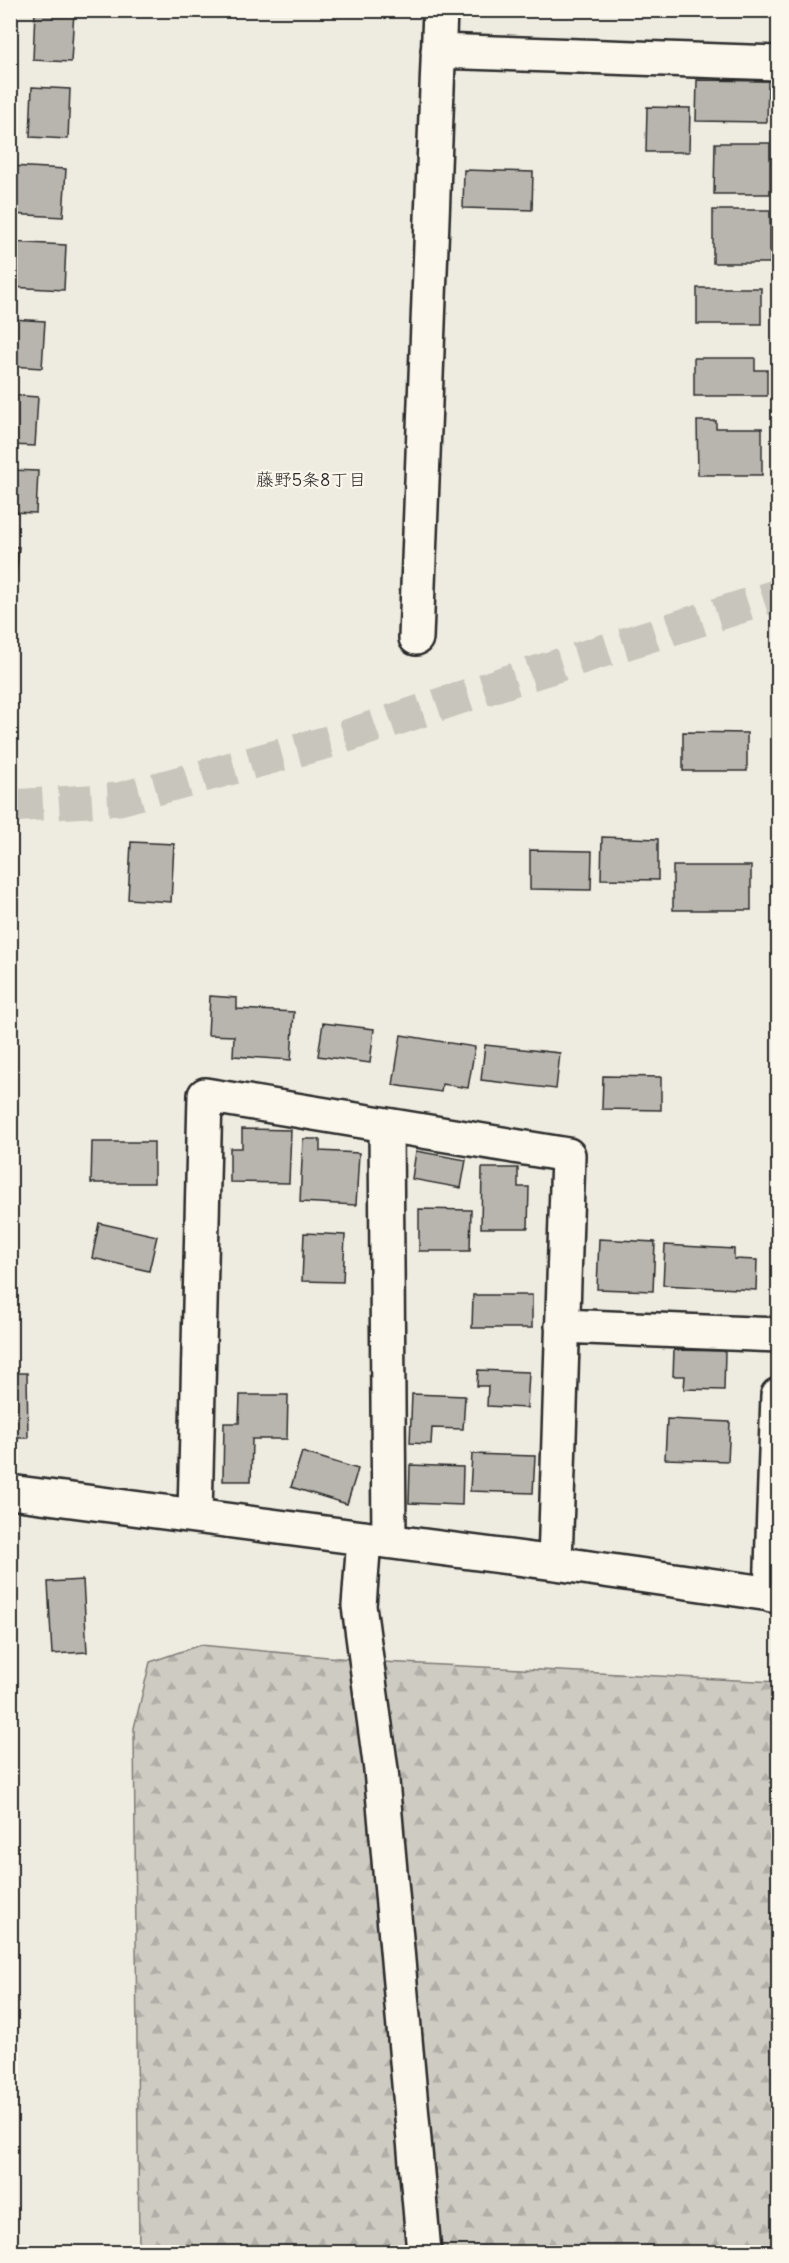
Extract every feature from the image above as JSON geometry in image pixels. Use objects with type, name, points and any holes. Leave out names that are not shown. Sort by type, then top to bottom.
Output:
[{"type":"street","points":[[416,638],[440,10]]},
{"type":"street","points":[[438,51],[778,63]]},
{"type":"street","points":[[195,1515],[205,1095],[568,1155],[555,1563]]},
{"type":"street","points":[[386,1125],[376,1539],[359,1606],[381,1770],[424,2253]]},
{"type":"street","points":[[562,1326],[778,1335]]},
{"type":"street","points":[[10,1491],[555,1563],[775,1595],[778,1395]]},
{"type":"green space","points":[[200,1645],[382,1662],[778,1682],[778,2252],[139,2252],[134,1728],[150,1662]]},
{"type":"building","points":[[35,10],[74,11],[71,62],[33,60]]},
{"type":"building","points":[[697,80],[768,81],[767,122],[696,121]]},
{"type":"building","points":[[32,87],[70,89],[68,139],[30,137]]},
{"type":"building","points":[[647,107],[690,108],[689,152],[646,152]]},
{"type":"building","points":[[715,143],[770,143],[770,194],[714,194]]},
{"type":"building","points":[[10,166],[66,169],[63,217],[10,214]]},
{"type":"building","points":[[464,170],[533,172],[532,210],[463,208]]},
{"type":"building","points":[[713,210],[770,210],[770,263],[713,263]]},
{"type":"building","points":[[10,242],[66,245],[64,290],[10,287]]},
{"type":"building","points":[[697,288],[761,288],[761,324],[697,324]]},
{"type":"building","points":[[10,319],[45,321],[42,368],[10,366]]},
{"type":"building","points":[[694,358],[755,358],[755,370],[767,370],[767,396],[694,396]]},
{"type":"building","points":[[10,395],[38,397],[35,446],[10,445]]},
{"type":"building","points":[[697,421],[716,421],[716,428],[762,428],[762,475],[698,475]]},
{"type":"building","points":[[10,470],[38,471],[36,513],[10,512]]},
{"type":"building","points":[[10,546],[19,547],[14,597],[10,597]]},
{"type":"building","points":[[683,732],[747,733],[747,771],[683,771]]},
{"type":"building","points":[[602,837],[658,839],[658,880],[601,879]]},
{"type":"building","points":[[131,842],[174,844],[171,902],[128,899]]},
{"type":"building","points":[[530,850],[592,851],[591,890],[530,889]]},
{"type":"building","points":[[673,866],[751,866],[751,910],[673,910]]},
{"type":"building","points":[[210,996],[237,998],[237,1009],[294,1012],[291,1060],[233,1056],[234,1036],[208,1035]]},
{"type":"building","points":[[323,1023],[374,1029],[370,1063],[318,1056]]},
{"type":"building","points":[[401,1035],[475,1047],[468,1088],[442,1084],[441,1092],[393,1085]]},
{"type":"building","points":[[485,1045],[560,1053],[556,1089],[481,1080]]},
{"type":"building","points":[[603,1076],[661,1077],[661,1110],[602,1109]]},
{"type":"building","points":[[242,1129],[291,1130],[289,1183],[230,1182],[230,1148],[242,1148]]},
{"type":"building","points":[[303,1139],[320,1139],[320,1151],[359,1153],[356,1205],[300,1202]]},
{"type":"building","points":[[92,1142],[154,1142],[154,1183],[91,1183]]},
{"type":"building","points":[[416,1151],[466,1160],[461,1188],[412,1179]]},
{"type":"building","points":[[482,1168],[518,1168],[518,1187],[529,1187],[528,1228],[481,1228]]},
{"type":"building","points":[[419,1209],[471,1210],[470,1251],[419,1251]]},
{"type":"building","points":[[99,1223],[157,1236],[149,1271],[92,1258]]},
{"type":"building","points":[[304,1233],[345,1235],[343,1282],[302,1281]]},
{"type":"building","points":[[599,1239],[655,1242],[653,1291],[597,1289]]},
{"type":"building","points":[[665,1245],[734,1249],[734,1259],[757,1260],[756,1290],[663,1285]]},
{"type":"building","points":[[473,1295],[532,1295],[532,1328],[472,1328]]},
{"type":"building","points":[[674,1350],[725,1351],[724,1390],[684,1389],[685,1376],[673,1376]]},
{"type":"building","points":[[478,1370],[529,1372],[527,1408],[487,1406],[488,1386],[477,1386]]},
{"type":"building","points":[[10,1373],[27,1373],[28,1438],[10,1438]]},
{"type":"building","points":[[412,1394],[465,1396],[463,1429],[432,1428],[431,1444],[410,1443]]},
{"type":"building","points":[[240,1395],[288,1395],[287,1439],[252,1439],[251,1481],[223,1481],[224,1423],[239,1423]]},
{"type":"building","points":[[667,1419],[730,1422],[728,1461],[665,1459]]},
{"type":"building","points":[[302,1452],[358,1469],[347,1504],[291,1487]]},
{"type":"building","points":[[472,1454],[535,1456],[533,1493],[470,1491]]},
{"type":"building","points":[[410,1465],[463,1467],[462,1505],[409,1503]]},
{"type":"building","points":[[83,1580],[87,1652],[52,1654],[48,1582]]},
{"type":"tunnel","points":[[10,806],[119,799],[332,741],[512,680],[778,595]]},
{"type":"district","name":"藤野5条8丁目","points":[[311,480]]}]
